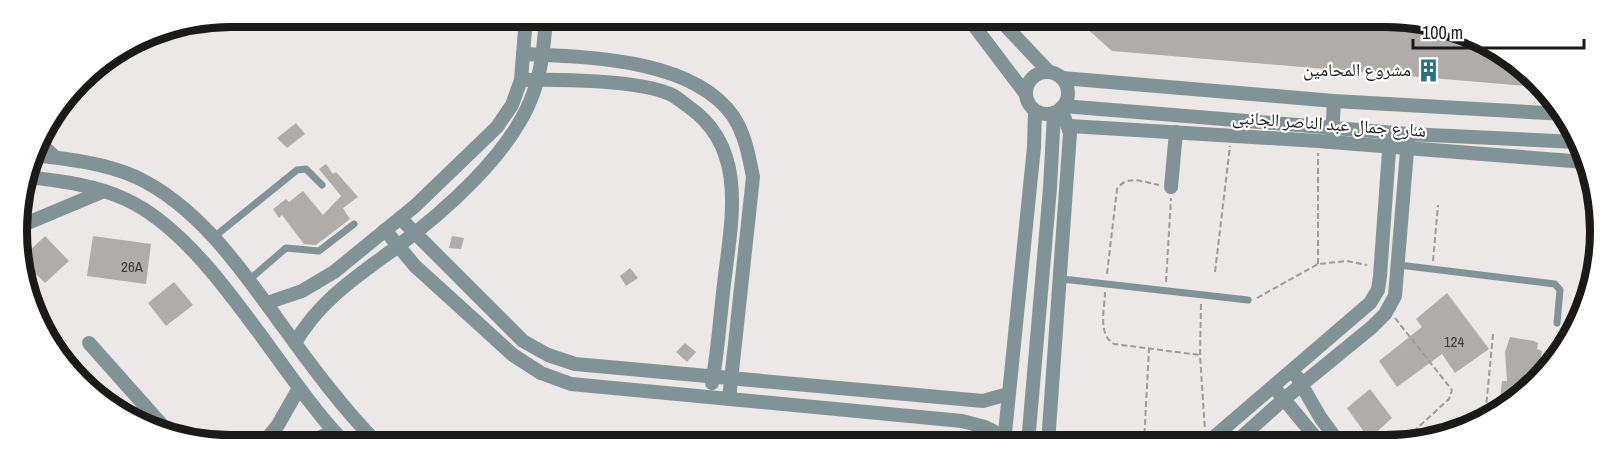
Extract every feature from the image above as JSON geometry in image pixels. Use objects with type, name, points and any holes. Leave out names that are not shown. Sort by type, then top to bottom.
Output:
[{"type":"street","points":[[267,303],[291,296],[313,285],[385,230],[497,127],[512,105],[521,80],[525,27]]},
{"type":"street","points":[[295,343],[309,319],[328,298],[413,234],[500,150],[526,111],[538,80],[545,27]]},
{"type":"street","points":[[975,27],[1025,93],[1035,111],[1034,147],[1005,435]]},
{"type":"street","points":[[1007,27],[1049,72],[1062,78],[1334,101],[1552,113]]},
{"type":"street","points":[[523,54],[626,62],[648,67],[693,83],[733,116],[746,142],[753,177],[729,399]]},
{"type":"street","points":[[1025,93],[1030,80],[1042,72],[1049,72]]},
{"type":"street","points":[[1032,435],[1050,188],[1060,109],[1068,92],[1062,78]]},
{"type":"street","points":[[521,80],[555,79],[638,87],[670,94],[698,114],[715,132],[726,152],[733,179],[732,221],[709,397]]},
{"type":"street","points":[[1035,111],[1060,109],[1327,137],[1334,101]]},
{"type":"street","points":[[1049,435],[1062,279],[1070,126],[1060,109]]},
{"type":"street","name":"شارع جمال عبد الناصر الجانبى","points":[[1070,126],[1231,136],[1390,139],[1577,161]]},
{"type":"street","points":[[1172,187],[1176,132]]},
{"type":"street","points":[[1211,435],[1370,303],[1378,290],[1390,139]]},
{"type":"street","points":[[1244,435],[1385,314],[1395,296],[1399,266],[1408,141],[1569,142]]},
{"type":"street","points":[[45,148],[55,157]]},
{"type":"street","points":[[42,156],[112,168],[166,194],[213,238],[249,280],[339,401],[370,435]]},
{"type":"street","points":[[34,178],[104,191],[146,211],[187,247],[225,290],[338,435]]},
{"type":"street","points":[[28,223],[104,191]]},
{"type":"street","points":[[400,218],[413,234],[523,341],[548,355],[575,364],[983,401],[1008,394]]},
{"type":"street","points":[[385,230],[397,247],[513,355],[541,373],[571,384],[962,421],[985,427],[997,435]]},
{"type":"street","points":[[89,343],[159,421]]},
{"type":"street","points":[[1293,369],[1334,435]]},
{"type":"street","points":[[1273,385],[1314,435]]},
{"type":"street","points":[[269,435],[284,416],[299,388]]},
{"type":"street","points":[[325,435],[334,431]]},
{"type":"lane","points":[[213,238],[297,170],[306,169],[322,185]]},
{"type":"lane","points":[[249,280],[286,248],[319,251],[354,224]]},
{"type":"lane","points":[[1399,266],[1554,284],[1560,290],[1557,323]]},
{"type":"lane","points":[[1062,279],[1248,300]]},
{"type":"path","points":[[1215,272],[1231,136]]},
{"type":"path","points":[[1318,264],[1327,137]]},
{"type":"path","points":[[1165,290],[1172,187],[1130,179],[1122,182],[1117,189],[1106,284],[1104,332],[1107,340],[1113,344],[1200,355]]},
{"type":"path","points":[[1433,270],[1438,205]]},
{"type":"path","points":[[1581,290],[1590,238]]},
{"type":"path","points":[[1248,300],[1261,297],[1318,264],[1347,261],[1381,268]]},
{"type":"path","points":[[1202,295],[1200,355],[1206,435]]},
{"type":"path","points":[[1395,318],[1452,390],[1449,399],[1412,433]]},
{"type":"path","points":[[1486,408],[1493,334]]},
{"type":"path","points":[[1144,435],[1149,349]]},
{"type":"building","name":"مشروع المحامين","points":[[1085,27],[1399,27],[1439,34],[1476,48],[1499,61],[1529,86],[1112,51]]},
{"type":"building","points":[[296,123],[305,134],[287,148],[277,138]]},
{"type":"building","points":[[326,164],[333,174],[336,172],[358,197],[343,208],[350,219],[316,245],[304,244],[282,215],[279,218],[273,209],[286,199],[289,202],[303,191],[323,215],[341,196],[319,169]]},
{"type":"building","points":[[45,236],[69,261],[45,283],[31,269],[28,252]]},
{"type":"building","points":[[93,236],[151,244],[146,284],[87,276]]},
{"type":"building","points":[[452,236],[464,238],[461,249],[449,248]]},
{"type":"building","points":[[630,268],[638,278],[626,286],[620,276]]},
{"type":"building","points":[[174,282],[193,305],[166,326],[148,303]]},
{"type":"building","points":[[1447,293],[1489,349],[1455,373],[1442,354],[1397,387],[1379,361],[1422,327],[1416,319]]},
{"type":"building","points":[[1510,337],[1534,341],[1538,343],[1537,349],[1542,351],[1540,364],[1536,365],[1536,369],[1500,400],[1502,381],[1507,381],[1505,352]]},
{"type":"building","points":[[685,343],[696,352],[687,362],[676,352]]},
{"type":"building","points":[[1370,389],[1392,418],[1373,435],[1366,435],[1347,408]]},
{"type":"place","name":"مشروع المحامين","points":[[1429,70]]}]
